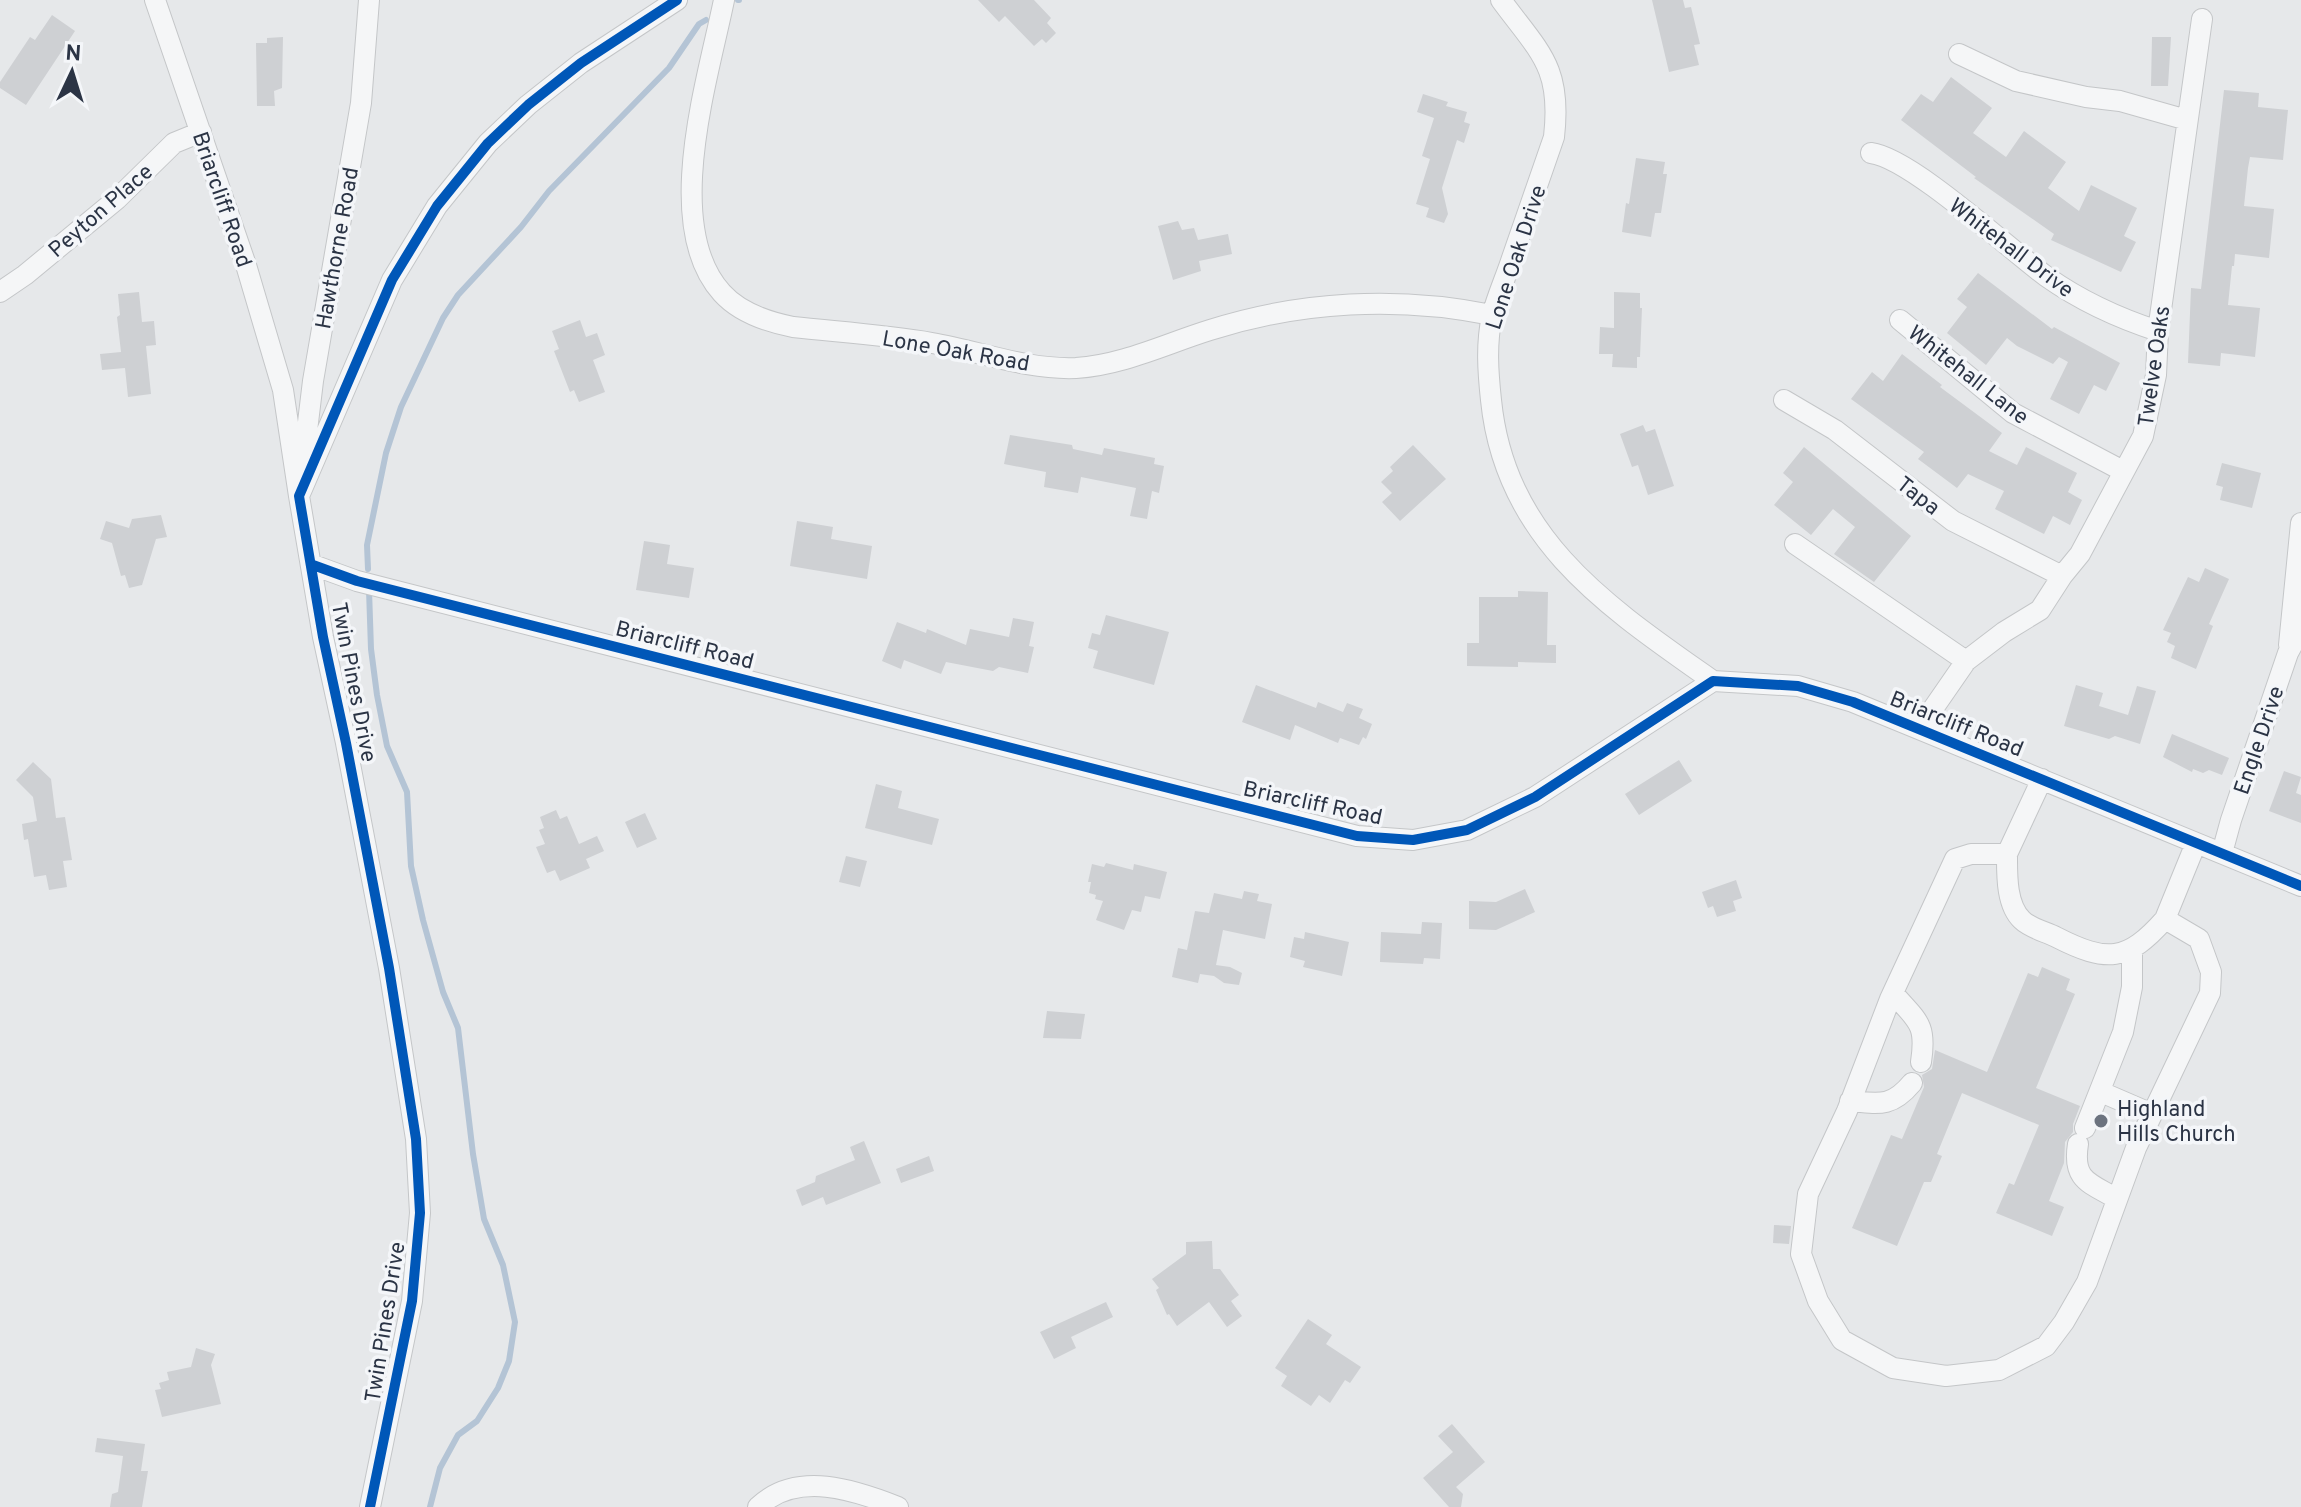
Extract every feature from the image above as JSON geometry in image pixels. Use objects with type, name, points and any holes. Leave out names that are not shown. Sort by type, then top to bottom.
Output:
[{"type":"street","name":"Briarcliff Road","points":[[155,0],[246,265],[283,390],[299,496]]},
{"type":"street","name":"Hawthorne Road","points":[[299,496],[313,381],[361,103],[369,0]]},
{"type":"street","points":[[299,496],[392,280],[437,206],[488,143],[528,105],[581,63],[677,0]]},
{"type":"street","name":"Lone Oak Road","points":[[724,0],[692,167],[691,195],[696,239],[708,274],[723,295],[743,310],[770,322],[932,343],[1029,365],[1073,368],[1116,363],[1211,330],[1288,309],[1340,304],[1403,304],[1456,308],[1492,315]]},
{"type":"street","name":"Lone Oak Drive","points":[[1501,0],[1547,64],[1556,88],[1557,110],[1554,137],[1492,315],[1488,367],[1493,421],[1504,463],[1535,524],[1559,558],[1596,595],[1713,681]]},
{"type":"street","name":"Twelve Oaks","points":[[1919,729],[1966,661],[2004,632],[2034,615],[2050,597],[2080,554],[2143,436],[2156,375],[2158,331],[2202,19]]},
{"type":"street","points":[[1959,54],[2016,81],[2086,97],[2120,101],[2187,120]]},
{"type":"street","name":"Peyton Place","points":[[0,292],[117,199],[174,143],[201,132]]},
{"type":"street","name":"Whitehall Drive","points":[[1871,153],[1888,158],[1914,173],[2069,291],[2129,322],[2158,331]]},
{"type":"street","name":"Whitehall Lane","points":[[1900,320],[2013,413],[2123,471]]},
{"type":"street","name":"Tapa","points":[[1784,400],[1835,430],[1953,521],[2062,576]]},
{"type":"street","name":"Twin Pines Drive","points":[[299,496],[323,637],[389,968],[416,1139],[420,1213],[412,1301],[370,1507]]},
{"type":"street","points":[[2288,653],[2301,523]]},
{"type":"street","points":[[1795,544],[1966,661]]},
{"type":"street","name":"Briarcliff Road","points":[[313,565],[357,581],[1357,836],[1413,840],[1467,830],[1535,797],[1713,681],[1798,686],[1853,702],[2301,886]]},
{"type":"street","name":"Engle Drive","points":[[2222,853],[2288,653],[2301,629]]},
{"type":"street","points":[[2042,779],[2007,854],[2010,897],[2022,920],[2074,946],[2102,955],[2124,954],[2149,938],[2165,919],[2196,843]]},
{"type":"street","points":[[2007,854],[1971,854],[1955,859],[1893,993],[1850,1101],[1808,1194],[1801,1254],[1818,1301],[1842,1340],[1893,1368],[1946,1376],[1999,1370],[2046,1346],[2064,1322],[2087,1282],[2136,1148],[2210,993],[2211,972],[2199,939],[2165,919]]},
{"type":"street","points":[[2117,1199],[2084,1180],[2077,1171],[2082,1136],[2101,1092],[2129,1008],[2132,949]]},
{"type":"street","points":[[1893,993],[1920,1024],[1924,1037],[1921,1062]]},
{"type":"street","points":[[1850,1101],[1880,1104],[1900,1097],[1912,1083]]},
{"type":"street","points":[[2101,1092],[2152,1114]]},
{"type":"street","points":[[758,1507],[795,1487],[852,1490],[898,1507]]},
{"type":"building","points":[[978,0],[1034,0],[1051,18],[1047,23],[1056,33],[1046,43],[1042,39],[1034,46],[1005,16],[999,22]]},
{"type":"building","points":[[1652,0],[1683,0],[1685,8],[1691,7],[1700,44],[1694,45],[1699,65],[1669,72]]},
{"type":"building","points":[[52,15],[75,31],[26,105],[0,88],[0,82],[30,37],[35,40]]},
{"type":"building","points":[[283,37],[282,88],[274,91],[275,106],[257,106],[256,43],[267,43],[267,38]]},
{"type":"building","points":[[2152,37],[2171,37],[2168,86],[2151,86]]},
{"type":"building","points":[[1951,77],[1992,108],[1973,133],[2006,157],[2024,131],[2066,162],[2048,188],[2079,211],[2091,185],[2137,208],[2124,236],[2136,242],[2121,272],[2051,240],[2054,234],[1974,178],[1901,120],[1921,94],[1933,102]]},
{"type":"building","points":[[2224,90],[2259,93],[2258,107],[2288,110],[2283,160],[2250,157],[2248,168],[2244,206],[2274,209],[2269,258],[2235,254],[2232,266],[2228,305],[2260,308],[2255,357],[2221,353],[2220,366],[2188,363],[2191,288],[2201,289]]},
{"type":"building","points":[[1423,94],[1467,112],[1464,122],[1470,124],[1464,143],[1457,140],[1442,188],[1448,214],[1444,223],[1426,217],[1429,208],[1416,204],[1430,159],[1422,156],[1434,118],[1417,112]]},
{"type":"building","points":[[1636,158],[1665,162],[1663,174],[1667,174],[1661,213],[1655,213],[1651,237],[1622,232]]},
{"type":"building","points":[[1178,221],[1182,230],[1194,228],[1198,240],[1228,234],[1232,254],[1199,261],[1201,271],[1173,280],[1158,226]]},
{"type":"building","points":[[1978,273],[2052,329],[2054,327],[2120,363],[2106,391],[2094,385],[2079,414],[2050,399],[2068,362],[2059,357],[2053,364],[2007,338],[1986,365],[1947,333],[1967,307],[1957,299]]},
{"type":"building","points":[[139,292],[142,322],[154,321],[156,345],[146,346],[151,394],[128,397],[125,368],[102,370],[100,354],[121,352],[118,294]]},
{"type":"building","points":[[1614,292],[1640,293],[1642,308],[1637,368],[1612,367],[1613,354],[1599,354],[1600,327],[1614,328]]},
{"type":"building","points":[[580,320],[586,337],[597,333],[605,355],[593,360],[605,392],[579,402],[574,390],[570,392],[554,351],[559,349],[552,331]]},
{"type":"building","points":[[1902,354],[2002,433],[1989,451],[2017,465],[2026,447],[2077,473],[2068,492],[2082,500],[2070,525],[2053,516],[2044,534],[1995,509],[2004,491],[1968,474],[1957,488],[1918,459],[1924,452],[1851,399],[1872,372],[1883,381]]},
{"type":"building","points":[[1643,425],[1646,432],[1655,429],[1674,486],[1648,495],[1638,465],[1632,467],[1620,434]]},
{"type":"building","points":[[1010,435],[1072,445],[1073,449],[1102,455],[1104,448],[1155,458],[1154,464],[1164,466],[1159,493],[1152,491],[1147,519],[1130,516],[1136,488],[1081,477],[1078,493],[1044,487],[1046,472],[1004,464]]},
{"type":"building","points":[[1413,445],[1446,479],[1400,521],[1382,502],[1392,493],[1381,482],[1393,471],[1390,467]]},
{"type":"building","points":[[1804,447],[1911,536],[1874,582],[1834,554],[1855,527],[1833,509],[1811,535],[1774,505],[1793,482],[1783,473]]},
{"type":"building","points":[[2222,463],[2261,473],[2252,508],[2220,500],[2223,487],[2216,485]]},
{"type":"building","points":[[161,515],[167,537],[156,539],[142,585],[129,588],[125,575],[121,576],[112,543],[100,539],[106,521],[129,528],[132,519]]},
{"type":"building","points":[[797,521],[833,527],[831,539],[872,546],[867,579],[790,566]]},
{"type":"building","points":[[644,541],[670,545],[667,564],[694,568],[689,598],[636,590]]},
{"type":"building","points":[[2205,568],[2229,579],[2209,624],[2213,626],[2196,669],[2171,658],[2175,646],[2167,642],[2171,633],[2163,630],[2188,577],[2199,582]]},
{"type":"building","points":[[1518,591],[1548,592],[1547,645],[1556,645],[1556,663],[1518,662],[1518,667],[1467,666],[1467,643],[1479,643],[1479,597],[1518,597]]},
{"type":"building","points":[[1106,615],[1169,632],[1154,685],[1093,668],[1098,651],[1088,648],[1092,633],[1100,635]]},
{"type":"building","points":[[1013,618],[1034,622],[1029,646],[1034,647],[1028,673],[999,667],[993,671],[946,662],[941,674],[904,660],[901,669],[882,661],[897,622],[926,633],[927,629],[966,645],[970,629],[1009,637]]},
{"type":"building","points":[[1256,685],[1316,708],[1318,702],[1343,712],[1347,703],[1363,709],[1359,718],[1372,724],[1366,739],[1363,737],[1359,745],[1340,738],[1338,743],[1295,725],[1290,740],[1242,722]]},
{"type":"building","points":[[2076,685],[2103,693],[2099,706],[2128,715],[2137,686],[2156,691],[2140,744],[2064,726]]},
{"type":"building","points":[[2172,734],[2229,758],[2222,775],[2209,770],[2203,773],[2193,769],[2192,772],[2163,757]]},
{"type":"building","points":[[1679,760],[1692,781],[1639,815],[1625,794]]},
{"type":"building","points":[[33,762],[51,779],[56,818],[65,817],[72,860],[63,861],[67,887],[49,890],[46,875],[34,877],[28,839],[24,840],[22,824],[37,821],[33,797],[16,780]]},
{"type":"building","points":[[2284,771],[2301,777],[2296,793],[2301,795],[2301,823],[2269,811]]},
{"type":"building","points":[[876,784],[902,791],[898,808],[939,819],[932,845],[865,828]]},
{"type":"building","points":[[556,810],[560,819],[567,816],[579,844],[597,836],[604,851],[586,859],[590,868],[560,881],[555,870],[547,873],[536,847],[545,844],[539,830],[544,828],[540,817]]},
{"type":"building","points":[[645,813],[657,839],[637,848],[625,822]]},
{"type":"building","points":[[846,856],[867,861],[860,887],[839,882]]},
{"type":"building","points":[[1106,863],[1133,870],[1134,864],[1167,872],[1160,899],[1145,896],[1141,912],[1132,910],[1124,930],[1096,920],[1103,901],[1089,893],[1091,882],[1088,882],[1092,864],[1104,867]]},
{"type":"building","points":[[1736,880],[1742,898],[1733,901],[1736,911],[1717,917],[1713,906],[1708,908],[1702,892]]},
{"type":"building","points":[[1525,889],[1535,912],[1496,930],[1469,929],[1469,901],[1496,902]]},
{"type":"building","points":[[1244,891],[1259,894],[1257,901],[1272,904],[1265,939],[1223,930],[1216,965],[1242,973],[1239,985],[1200,974],[1198,983],[1172,977],[1178,948],[1187,950],[1195,911],[1209,913],[1214,893],[1242,899]]},
{"type":"building","points":[[1422,922],[1442,923],[1440,959],[1424,958],[1423,964],[1380,962],[1381,932],[1421,934]]},
{"type":"building","points":[[1305,932],[1349,942],[1342,976],[1303,967],[1305,961],[1290,957],[1294,937],[1304,939]]},
{"type":"building","points":[[2042,967],[2070,979],[2066,990],[2075,994],[2036,1088],[2080,1106],[2073,1132],[2065,1142],[2064,1163],[2049,1201],[2064,1207],[2052,1236],[1996,1213],[2009,1183],[2014,1185],[2039,1125],[1962,1093],[1937,1154],[1942,1156],[1931,1182],[1924,1182],[1897,1246],[1852,1228],[1891,1135],[1902,1139],[1924,1087],[1922,1075],[1932,1069],[1935,1050],[1987,1072],[2028,973],[2038,977]]},
{"type":"building","points":[[1047,1011],[1085,1014],[1081,1039],[1043,1038]]},
{"type":"building","points":[[864,1141],[881,1183],[826,1205],[823,1197],[802,1206],[796,1190],[815,1182],[816,1176],[855,1160],[850,1147]]},
{"type":"building","points":[[929,1156],[934,1171],[901,1183],[896,1169]]},
{"type":"building","points":[[1774,1225],[1791,1226],[1789,1244],[1773,1243]]},
{"type":"building","points":[[1212,1241],[1213,1269],[1220,1269],[1239,1295],[1231,1301],[1242,1316],[1227,1327],[1209,1302],[1177,1326],[1167,1315],[1156,1290],[1159,1288],[1152,1279],[1186,1254],[1186,1242]]},
{"type":"building","points":[[1106,1302],[1113,1317],[1071,1337],[1076,1348],[1054,1359],[1040,1332]]},
{"type":"building","points":[[1308,1319],[1332,1335],[1326,1344],[1361,1367],[1350,1383],[1345,1380],[1330,1403],[1319,1395],[1311,1406],[1281,1386],[1287,1376],[1275,1368]]},
{"type":"building","points":[[196,1348],[215,1354],[211,1365],[221,1404],[162,1417],[155,1390],[161,1389],[159,1383],[169,1380],[167,1372],[191,1367]]},
{"type":"building","points":[[1452,1424],[1485,1462],[1456,1487],[1463,1494],[1461,1507],[1449,1507],[1423,1478],[1453,1452],[1438,1436]]},
{"type":"building","points":[[97,1438],[145,1444],[141,1471],[148,1471],[142,1507],[110,1507],[112,1494],[118,1492],[123,1456],[95,1452]]},
{"type":"waterway","points":[[368,569],[367,545],[386,453],[401,407],[443,318],[458,295],[521,227],[549,191],[669,68],[699,24],[706,20]]},
{"type":"waterway","points":[[369,590],[371,649],[387,746],[407,792],[411,866],[443,992],[458,1028],[484,1219],[503,1265],[515,1322],[509,1361],[498,1388],[477,1421],[458,1435],[440,1468],[430,1507]]},
{"type":"cycle path","points":[[370,1507],[412,1301],[420,1213],[416,1139],[389,968],[323,637],[299,496],[392,280],[437,206],[488,143],[528,105],[581,63],[677,0]]},
{"type":"cycle path","points":[[313,565],[357,581],[1357,836],[1413,840],[1467,830],[1535,797],[1713,681],[1798,686],[1853,702],[2301,886]]},
{"type":"place","name":"Highland Hills Church","points":[[2101,1121]]}]
